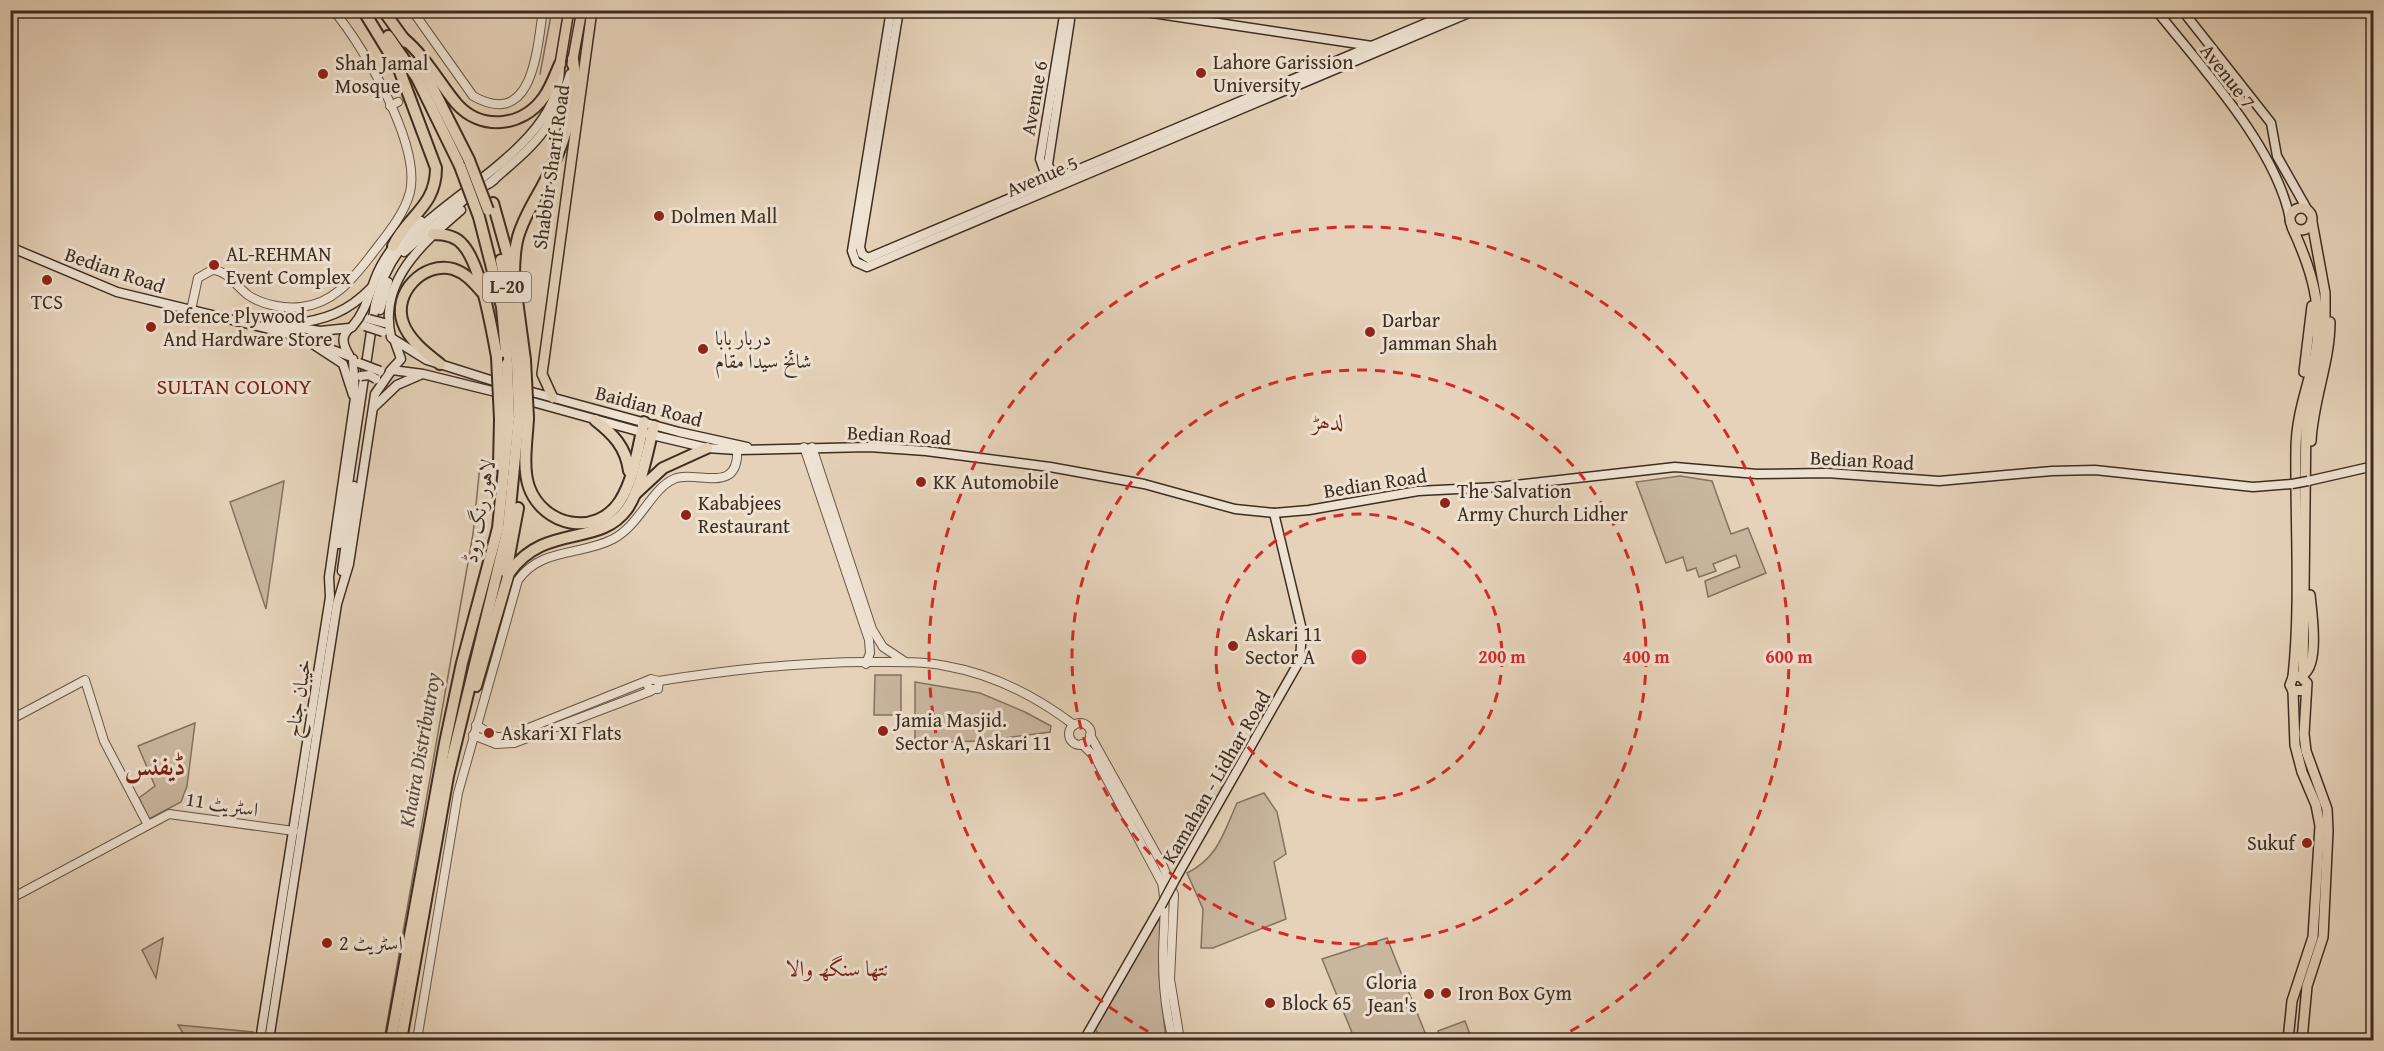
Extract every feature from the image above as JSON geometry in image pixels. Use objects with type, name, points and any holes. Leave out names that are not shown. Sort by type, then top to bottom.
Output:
[{"type":"highway","points":[[363,10],[386,44],[414,105],[435,161],[436,176],[433,190],[423,210],[398,236],[393,246]]},
{"type":"highway","name":"لاہور رنگ روڈ","points":[[369,10],[417,78],[468,161]]},
{"type":"highway","name":"لاہور رنگ روڈ","points":[[383,10],[422,67],[468,161],[486,210],[509,297],[517,363],[512,506],[502,558],[455,738],[401,1041]]},
{"type":"highway","points":[[404,38],[446,75],[455,102],[470,115],[488,122],[502,123],[518,118],[538,104],[552,84],[560,64]]},
{"type":"highway","points":[[517,363],[515,248],[521,225],[561,145],[571,105],[573,59]]},
{"type":"highway","points":[[555,159],[568,98],[570,74]]},
{"type":"highway","points":[[446,75],[468,161]]},
{"type":"highway","points":[[486,210],[514,278]]},
{"type":"highway","points":[[433,234],[447,235],[463,244],[482,292],[514,418],[526,448],[527,477],[532,493],[544,511],[566,522],[584,524],[609,513],[620,501],[648,429]]},
{"type":"highway","points":[[440,364],[418,345],[406,329],[401,313],[405,292],[421,275],[442,268],[463,273],[482,292]]},
{"type":"highway","name":"لاہور رنگ روڈ","points":[[391,1041],[442,754],[500,517],[514,418]]},
{"type":"highway","points":[[595,420],[619,442],[626,455],[630,477]]},
{"type":"highway","points":[[634,495],[648,429]]},
{"type":"highway","points":[[455,738],[471,702],[503,588],[513,547],[526,448]]},
{"type":"highway","points":[[503,588],[514,566],[538,545],[603,528],[623,513],[634,495],[663,468],[712,448]]},
{"type":"main road","points":[[333,601],[375,305],[382,280],[394,257],[409,239],[526,140],[541,121],[555,94],[560,77],[569,10]]},
{"type":"main road","points":[[388,333],[389,298],[407,264],[433,234],[543,135],[560,104],[570,74],[582,10]]},
{"type":"main road","name":"Shabbir Sharif Road","points":[[553,398],[542,374],[592,10]]},
{"type":"main road","name":"Avenue 5","points":[[891,10],[853,246],[855,261],[863,266],[872,266],[1053,185],[1378,46],[1476,10]]},
{"type":"main road","name":"Avenue 5","points":[[899,10],[861,244],[862,254],[872,258],[1053,185]]},
{"type":"main road","points":[[1132,10],[1378,46],[1376,38],[1165,10]]},
{"type":"main road","name":"Avenue 5","points":[[1432,25],[1457,10]]},
{"type":"main road","name":"Avenue 7","points":[[2156,10],[2244,123],[2284,196],[2291,223]]},
{"type":"main road","points":[[2182,10],[2271,123],[2274,150],[2312,216],[2325,293],[2321,360],[2306,416],[2304,675],[2307,683],[2304,734],[2328,816],[2327,866],[2323,937],[2307,986],[2302,1041]]},
{"type":"main road","name":"Avenue 6","points":[[1053,185],[1040,161],[1067,14]]},
{"type":"main road","points":[[350,328],[364,313],[371,290],[393,246],[457,190],[490,169]]},
{"type":"main road","points":[[333,601],[381,305],[388,279],[413,242],[494,180]]},
{"type":"main road","points":[[2288,1041],[2293,995],[2313,937],[2320,822],[2295,745],[2293,691],[2290,685],[2296,646],[2296,438],[2318,331],[2316,291],[2306,255],[2291,223],[2295,209],[2307,209]]},
{"type":"main road","points":[[2291,223],[2302,231],[2309,228],[2312,222]]},
{"type":"main road","points":[[2293,677],[2304,675],[2309,670],[2312,659],[2309,481],[2314,409],[2330,338],[2329,291],[2317,243]]},
{"type":"main road","name":"Bedian Road","points":[[10,247],[117,292],[264,327],[321,344],[354,359],[378,380],[392,370],[420,373],[595,420],[648,429],[712,448],[808,447],[926,451],[1011,461],[1144,484],[1235,509],[1274,513],[1309,510],[1418,491],[1498,487],[1675,467],[1757,474],[1827,473],[1939,481],[2052,471],[2095,470],[2253,487],[2309,481],[2373,466]]},
{"type":"main road","points":[[2296,646],[2292,632],[2291,484],[2296,403],[2306,363],[2312,322],[2311,290],[2304,261],[2306,255]]},
{"type":"main road","points":[[367,323],[371,290]]},
{"type":"main road","points":[[283,326],[317,321],[343,312],[371,290]]},
{"type":"main road","points":[[355,397],[361,376],[369,375],[378,380],[392,370],[401,357],[388,333],[393,292]]},
{"type":"main road","points":[[203,312],[283,326],[327,330],[350,328],[367,323],[388,333],[419,356],[440,364]]},
{"type":"main road","name":"خیبان جناح","points":[[269,1041],[333,601],[329,577],[355,397],[354,359],[343,344],[344,335],[350,328]]},
{"type":"main road","points":[[321,344],[328,337],[327,330]]},
{"type":"main road","points":[[308,340],[343,364],[355,397]]},
{"type":"main road","points":[[374,407],[397,385],[420,373],[414,365],[419,356]]},
{"type":"main road","name":"Baidian Road","points":[[440,364],[648,429],[734,447]]},
{"type":"main road","name":"خیبان جناح","points":[[260,1041],[333,601],[349,564],[378,380]]},
{"type":"main road","points":[[712,448],[727,454],[731,465]]},
{"type":"main road","name":"Kamahan - Lidhar Road","points":[[1084,1041],[1300,660],[1303,636],[1297,600],[1274,513]]},
{"type":"main road","points":[[2293,691],[2305,690]]},
{"type":"main road","points":[[2309,788],[2313,787],[2316,780]]},
{"type":"street","points":[[191,310],[198,278],[212,270],[225,273],[252,297],[284,307],[303,307],[319,303],[348,283],[400,215],[410,190],[410,158],[390,106],[354,38],[333,10]]},
{"type":"street","points":[[412,10],[446,75],[473,96],[492,104],[510,102],[528,85],[543,10]]},
{"type":"street","points":[[390,106],[398,102]]},
{"type":"street","points":[[417,1041],[447,853],[473,735],[515,587],[523,574],[549,556],[604,543],[623,533],[637,520],[659,491],[675,478],[694,476],[717,480],[724,478],[731,465],[734,447]]},
{"type":"street","points":[[808,447],[869,630],[870,649],[866,664]]},
{"type":"street","points":[[869,630],[889,661]]},
{"type":"street","points":[[889,661],[945,670],[984,681],[1042,707],[1072,726],[1086,725],[1122,789],[1172,888],[1174,905],[1170,979],[1179,1040]]},
{"type":"street","points":[[659,683],[755,667],[866,664],[889,661],[946,666],[985,677],[1026,694],[1072,726]]},
{"type":"street","points":[[476,725],[496,737],[506,737],[654,678],[659,683]]},
{"type":"street","points":[[10,720],[84,680],[104,741],[148,825]]},
{"type":"street","points":[[649,680],[647,686],[651,691]]},
{"type":"street","points":[[473,735],[496,744],[514,743],[658,689],[659,683]]},
{"type":"street","points":[[1072,726],[1069,735],[1071,741],[1082,744],[1095,757],[1162,883],[1165,905],[1163,973],[1168,1022],[1173,1041]]},
{"type":"street","points":[[1082,744],[1090,735]]},
{"type":"street","name":"اسٹریٹ 11","points":[[10,898],[170,814],[177,813],[294,831]]},
{"type":"shaded area","points":[[1680,476],[1712,481],[1731,534],[1748,528],[1766,573],[1708,597],[1705,581],[1740,567],[1736,555],[1713,564],[1716,571],[1699,577],[1696,568],[1687,571],[1683,557],[1666,563],[1636,482]]},
{"type":"shaded area","points":[[284,481],[266,609],[230,502]]},
{"type":"shaded area","points":[[875,675],[901,675],[901,715],[874,715]]},
{"type":"shaded area","points":[[915,682],[980,693],[1051,726],[1050,732],[981,741],[915,743]]},
{"type":"shaded area","points":[[195,723],[187,786],[181,802],[149,819],[139,798],[155,786],[138,746]]},
{"type":"shaded area","points":[[1264,793],[1277,812],[1286,854],[1274,862],[1286,919],[1213,948],[1201,948],[1203,909],[1187,873],[1198,867],[1213,852],[1224,834],[1237,803]]},
{"type":"shaded area","points":[[1162,910],[1159,975],[1166,1040],[1102,1040],[1095,1029]]},
{"type":"shaded area","points":[[163,938],[156,978],[142,950]]},
{"type":"shaded area","points":[[1387,938],[1428,1040],[1355,1040],[1322,959]]},
{"type":"shaded area","points":[[1465,1021],[1472,1040],[1441,1040],[1438,1031]]},
{"type":"shaded area","points":[[178,1025],[253,1032],[250,1040],[187,1040]]},
{"type":"waterway","name":"Khaira Distributroy","points":[[540,74],[552,10]]},
{"type":"waterway","name":"Khaira Distributroy","points":[[384,1040],[473,534],[480,465]]},
{"type":"tunnel","points":[[398,102],[426,86]]},
{"type":"place","name":"Lahore Garission University","points":[[1201,73]]},
{"type":"place","name":"Shah Jamal Mosque","points":[[323,74]]},
{"type":"place","name":"Dolmen Mall","points":[[659,216]]},
{"type":"place","name":"AL-REHMAN Event Complex","points":[[214,265]]},
{"type":"place","name":"TCS","points":[[47,280]]},
{"type":"place","name":"Defence Plywood And Hardware Store","points":[[151,327]]},
{"type":"place","name":"Darbar Jamman Shah","points":[[1370,332]]},
{"type":"place","name":"دربار بابا شائخ سیدا مقام","points":[[703,349]]},
{"type":"place","name":"KK Automobile","points":[[921,482]]},
{"type":"place","name":"The Salvation Army Church Lidher","points":[[1445,503]]},
{"type":"place","name":"Kababjees Restaurant","points":[[686,515]]},
{"type":"place","name":"Askari 11 Sector A","points":[[1233,646]]},
{"type":"place","name":"Jamia Masjid. Sector A, Askari 11","points":[[883,731]]},
{"type":"place","name":"Askari XI Flats","points":[[489,733]]},
{"type":"place","name":"Sukuf","points":[[2307,843]]},
{"type":"place","name":"اسٹریٹ 2","points":[[327,943]]},
{"type":"place","name":"Iron Box Gym","points":[[1446,993]]},
{"type":"place","name":"Gloria Jean's","points":[[1429,994]]},
{"type":"place","name":"Block 65","points":[[1270,1003]]},
{"type":"district","name":"SULTAN COLONY","points":[[234,386]]},
{"type":"district","name":"لدھڑ","points":[[1328,421]]},
{"type":"district","name":"ڈیفنس","points":[[155,766]]},
{"type":"district","name":"نتھا سنگھ والا","points":[[837,968]]}]
